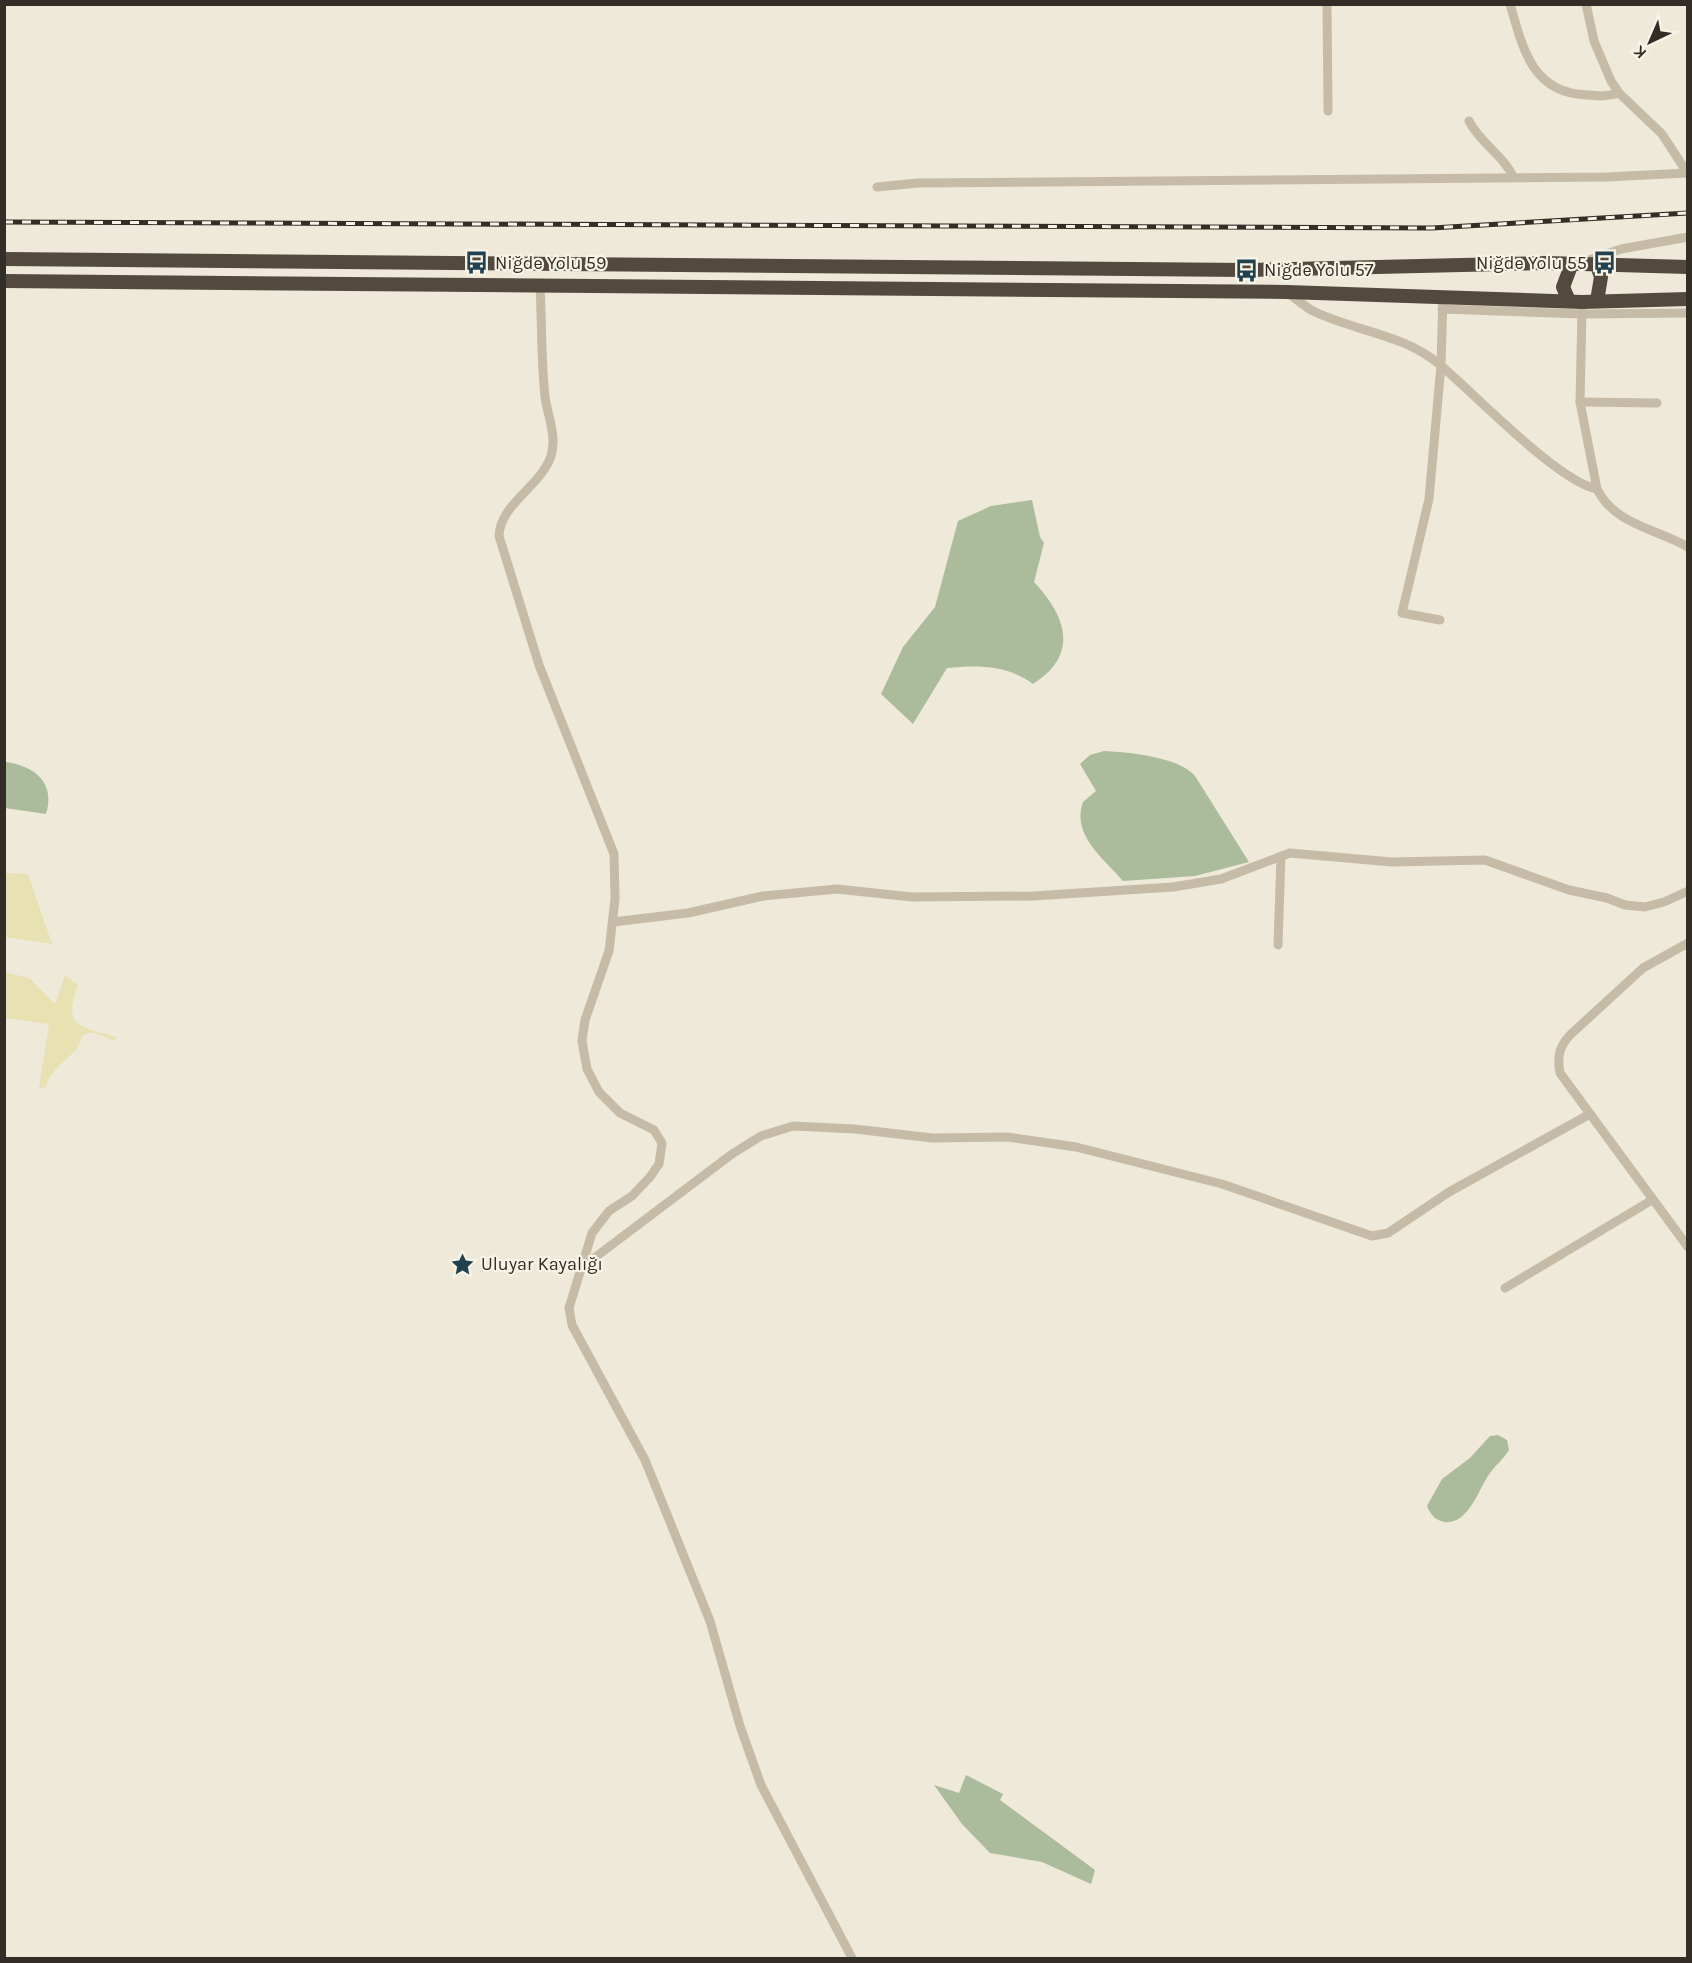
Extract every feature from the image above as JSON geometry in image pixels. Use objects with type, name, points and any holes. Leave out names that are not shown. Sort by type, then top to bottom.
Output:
[{"type":"highway","points":[[4,259],[1246,270],[1576,263],[1688,267]]},
{"type":"highway","points":[[1576,263],[1563,287],[1578,306]]},
{"type":"highway","points":[[1596,263],[1601,277],[1597,301]]},
{"type":"highway","points":[[4,281],[1287,292],[1442,302],[1578,306],[1597,301],[1688,299]]},
{"type":"street","points":[[1327,4],[1328,111]]},
{"type":"street","points":[[1510,4],[1528,59],[1536,72],[1556,88],[1569,94],[1608,96],[1619,93]]},
{"type":"street","points":[[1586,4],[1599,57],[1619,93],[1662,134],[1687,173]]},
{"type":"street","points":[[1469,121],[1482,142],[1513,177]]},
{"type":"street","points":[[877,187],[918,183],[1687,173]]},
{"type":"street","points":[[1576,263],[1621,249],[1688,237]]},
{"type":"street","points":[[540,286],[545,397],[554,433],[551,454],[544,471],[502,521],[499,536],[539,665],[614,854],[615,899],[609,951],[585,1020],[582,1041],[587,1069],[599,1092],[620,1113],[654,1130],[662,1143],[660,1164],[650,1177],[632,1196],[609,1211],[592,1233],[569,1308],[572,1325],[645,1460],[710,1621],[740,1726],[761,1785],[852,1959]]},
{"type":"street","points":[[1287,292],[1314,312],[1399,341],[1441,365],[1558,467],[1585,485],[1597,489]]},
{"type":"street","points":[[1440,620],[1402,613],[1429,499],[1441,365],[1442,302]]},
{"type":"street","points":[[1688,313],[1578,306],[1580,402],[1597,489],[1604,501],[1619,516],[1688,547]]},
{"type":"street","points":[[1580,402],[1657,403]]},
{"type":"street","points":[[613,922],[688,913],[763,896],[837,889],[912,897],[1104,893],[1173,887],[1221,879],[1290,853],[1392,862],[1485,860],[1569,890],[1607,897],[1625,905],[1644,907],[1664,902],[1688,891]]},
{"type":"street","points":[[1278,945],[1281,856]]},
{"type":"street","points":[[1688,943],[1643,968],[1563,1042],[1558,1062],[1560,1073],[1688,1247]]},
{"type":"street","points":[[581,1268],[732,1154],[761,1136],[793,1126],[855,1129],[932,1138],[1008,1137],[1076,1147],[1222,1184],[1371,1236],[1388,1233],[1449,1192],[1590,1114]]},
{"type":"street","points":[[1505,1288],[1652,1200]]},
{"type":"green space","points":[[1032,500],[1040,537],[1044,543],[1034,582],[1045,595],[1060,622],[1063,635],[1062,648],[1057,661],[1048,673],[1033,684],[1003,670],[970,667],[947,668],[913,724],[881,694],[903,647],[935,607],[958,521],[991,506]]},
{"type":"green space","points":[[1104,751],[1166,760],[1177,764],[1195,776],[1249,862],[1195,876],[1123,881],[1091,846],[1085,836],[1080,814],[1083,802],[1096,791],[1080,764],[1090,755]]},
{"type":"green space","points":[[5,762],[25,767],[40,777],[48,793],[46,814],[5,808]]},
{"type":"green space","points":[[1498,1435],[1507,1440],[1509,1450],[1490,1472],[1466,1513],[1452,1522],[1444,1522],[1435,1518],[1427,1506],[1442,1479],[1470,1458],[1490,1436]]},
{"type":"green space","points":[[966,1775],[1003,1794],[1000,1800],[1095,1870],[1091,1884],[1042,1862],[990,1853],[962,1824],[934,1785],[959,1793]]},
{"type":"sand","points":[[5,873],[28,874],[52,944],[5,937]]},
{"type":"sand","points":[[4,972],[29,978],[55,1004],[65,975],[78,985],[72,1010],[78,1023],[116,1037],[115,1041],[94,1033],[85,1034],[75,1051],[53,1072],[46,1087],[39,1088],[49,1024],[5,1018]]},
{"type":"railway","points":[[4,222],[1432,228],[1688,213]]},
{"type":"place","name":"Niğde Yolu 59","points":[[477,263]]},
{"type":"place","name":"Niğde Yolu 55","points":[[1605,263]]},
{"type":"place","name":"Niğde Yolu 57","points":[[1246,270]]},
{"type":"place","name":"Uluyar Kayalığı","points":[[463,1264]]}]
